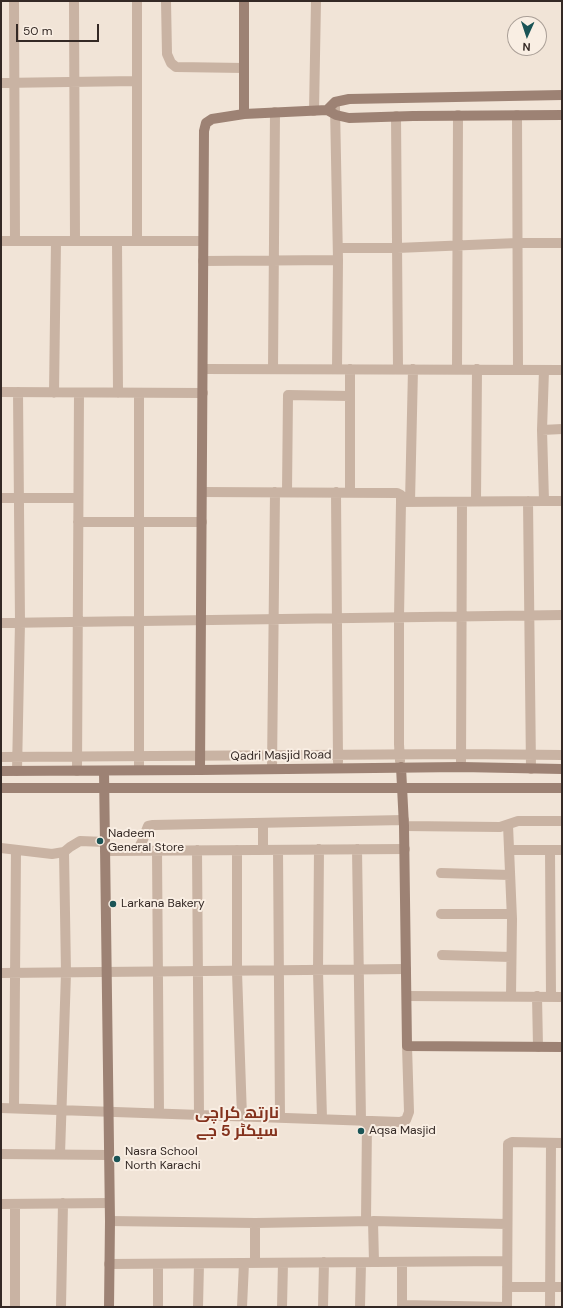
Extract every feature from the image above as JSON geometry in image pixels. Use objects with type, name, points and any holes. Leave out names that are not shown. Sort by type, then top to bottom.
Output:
[{"type":"street","points":[[14,1],[15,241]]},
{"type":"street","points":[[74,1],[75,241]]},
{"type":"street","points":[[137,1],[137,241]]},
{"type":"street","points":[[166,1],[167,54],[171,63],[176,67],[244,68]]},
{"type":"street","points":[[244,1],[244,114]]},
{"type":"street","points":[[314,111],[316,1]]},
{"type":"street","points":[[1,82],[137,81]]},
{"type":"street","points":[[337,369],[338,248],[331,113],[335,102],[349,99],[562,95]]},
{"type":"street","points":[[200,770],[204,131],[206,123],[212,119],[244,114],[314,111],[331,113],[349,118],[458,115],[562,115]]},
{"type":"street","points":[[273,369],[275,112]]},
{"type":"street","points":[[457,369],[458,115]]},
{"type":"street","points":[[517,115],[518,370]]},
{"type":"street","points":[[396,116],[398,369]]},
{"type":"street","points":[[1,241],[204,241]]},
{"type":"street","points":[[54,393],[56,241]]},
{"type":"street","points":[[117,241],[118,393]]},
{"type":"street","points":[[338,248],[397,248],[517,243],[562,243]]},
{"type":"street","points":[[203,261],[338,260]]},
{"type":"street","points":[[203,369],[562,370]]},
{"type":"street","points":[[350,369],[350,492]]},
{"type":"street","points":[[1,1108],[364,1121],[400,1122],[406,1120],[409,1112],[404,823],[400,755],[399,617],[412,369]]},
{"type":"street","points":[[476,501],[477,370]]},
{"type":"street","points":[[544,370],[542,430],[544,501]]},
{"type":"street","points":[[1,392],[203,394]]},
{"type":"street","points":[[17,771],[20,622],[18,392]]},
{"type":"street","points":[[77,771],[79,393]]},
{"type":"street","points":[[139,393],[139,770]]},
{"type":"street","points":[[287,492],[288,395],[350,396]]},
{"type":"street","points":[[542,430],[562,430]]},
{"type":"street","points":[[202,492],[397,493],[401,495],[405,502]]},
{"type":"street","points":[[272,769],[275,492]]},
{"type":"street","points":[[336,492],[338,768]]},
{"type":"street","points":[[1,498],[78,498]]},
{"type":"street","points":[[528,501],[531,769]]},
{"type":"street","points":[[405,502],[562,501]]},
{"type":"street","points":[[461,767],[462,502]]},
{"type":"street","points":[[78,522],[202,522]]},
{"type":"street","points":[[1,622],[562,614]]},
{"type":"street","points":[[1,757],[139,755],[562,755]]},
{"type":"street","name":"Qadri Masjid Road","points":[[1,771],[401,767],[562,769]]},
{"type":"street","points":[[104,771],[110,1221],[109,1307]]},
{"type":"street","points":[[1,788],[562,788]]},
{"type":"street","points":[[137,851],[148,826],[153,825],[404,823],[500,827],[518,821],[562,821]]},
{"type":"street","points":[[263,823],[263,850]]},
{"type":"street","points":[[508,825],[511,914],[511,996]]},
{"type":"street","points":[[1,848],[52,854],[64,852],[70,846],[80,841],[137,851],[404,849]]},
{"type":"street","points":[[319,849],[318,971],[322,1119]]},
{"type":"street","points":[[357,849],[364,1121],[369,1221],[374,1262]]},
{"type":"street","points":[[14,1108],[16,850]]},
{"type":"street","points":[[157,850],[159,1113]]},
{"type":"street","points":[[197,850],[199,1115]]},
{"type":"street","points":[[237,850],[237,972],[242,1117]]},
{"type":"street","points":[[278,850],[280,1118]]},
{"type":"street","points":[[509,850],[562,850]]},
{"type":"street","points":[[550,850],[551,997]]},
{"type":"street","points":[[60,1154],[63,1110],[66,973],[64,852]]},
{"type":"street","points":[[441,873],[510,874]]},
{"type":"street","points":[[440,914],[511,914]]},
{"type":"street","points":[[442,955],[511,957]]},
{"type":"street","points":[[1,973],[406,970]]},
{"type":"street","points":[[407,996],[562,997]]},
{"type":"street","points":[[537,996],[538,1047]]},
{"type":"street","points":[[407,1046],[562,1047]]},
{"type":"street","points":[[402,1262],[402,1306],[507,1307],[508,1144],[512,1142],[562,1142]]},
{"type":"street","points":[[550,1307],[551,1142]]},
{"type":"street","points":[[1,1154],[108,1154]]},
{"type":"street","points":[[61,1307],[63,1203]]},
{"type":"street","points":[[1,1204],[109,1203]]},
{"type":"street","points":[[15,1204],[15,1307]]},
{"type":"street","points":[[110,1221],[255,1223],[369,1221],[507,1224]]},
{"type":"street","points":[[254,1263],[255,1223]]},
{"type":"street","points":[[109,1264],[361,1263],[507,1260]]},
{"type":"street","points":[[323,1307],[324,1262]]},
{"type":"street","points":[[242,1307],[244,1263]]},
{"type":"street","points":[[282,1307],[283,1263]]},
{"type":"street","points":[[360,1307],[361,1263]]},
{"type":"street","points":[[158,1264],[158,1307]]},
{"type":"street","points":[[198,1307],[199,1264]]},
{"type":"street","points":[[507,1287],[562,1287]]},
{"type":"place","name":"Nadeem General Store","points":[[100,841]]},
{"type":"place","name":"Larkana Bakery","points":[[113,904]]},
{"type":"place","name":"Aqsa Masjid","points":[[361,1131]]},
{"type":"place","name":"Nasra School North Karachi","points":[[117,1159]]},
{"type":"district","name":"نارتھ کراچی سیکٹر 5 جے","points":[[237,1123]]}]
